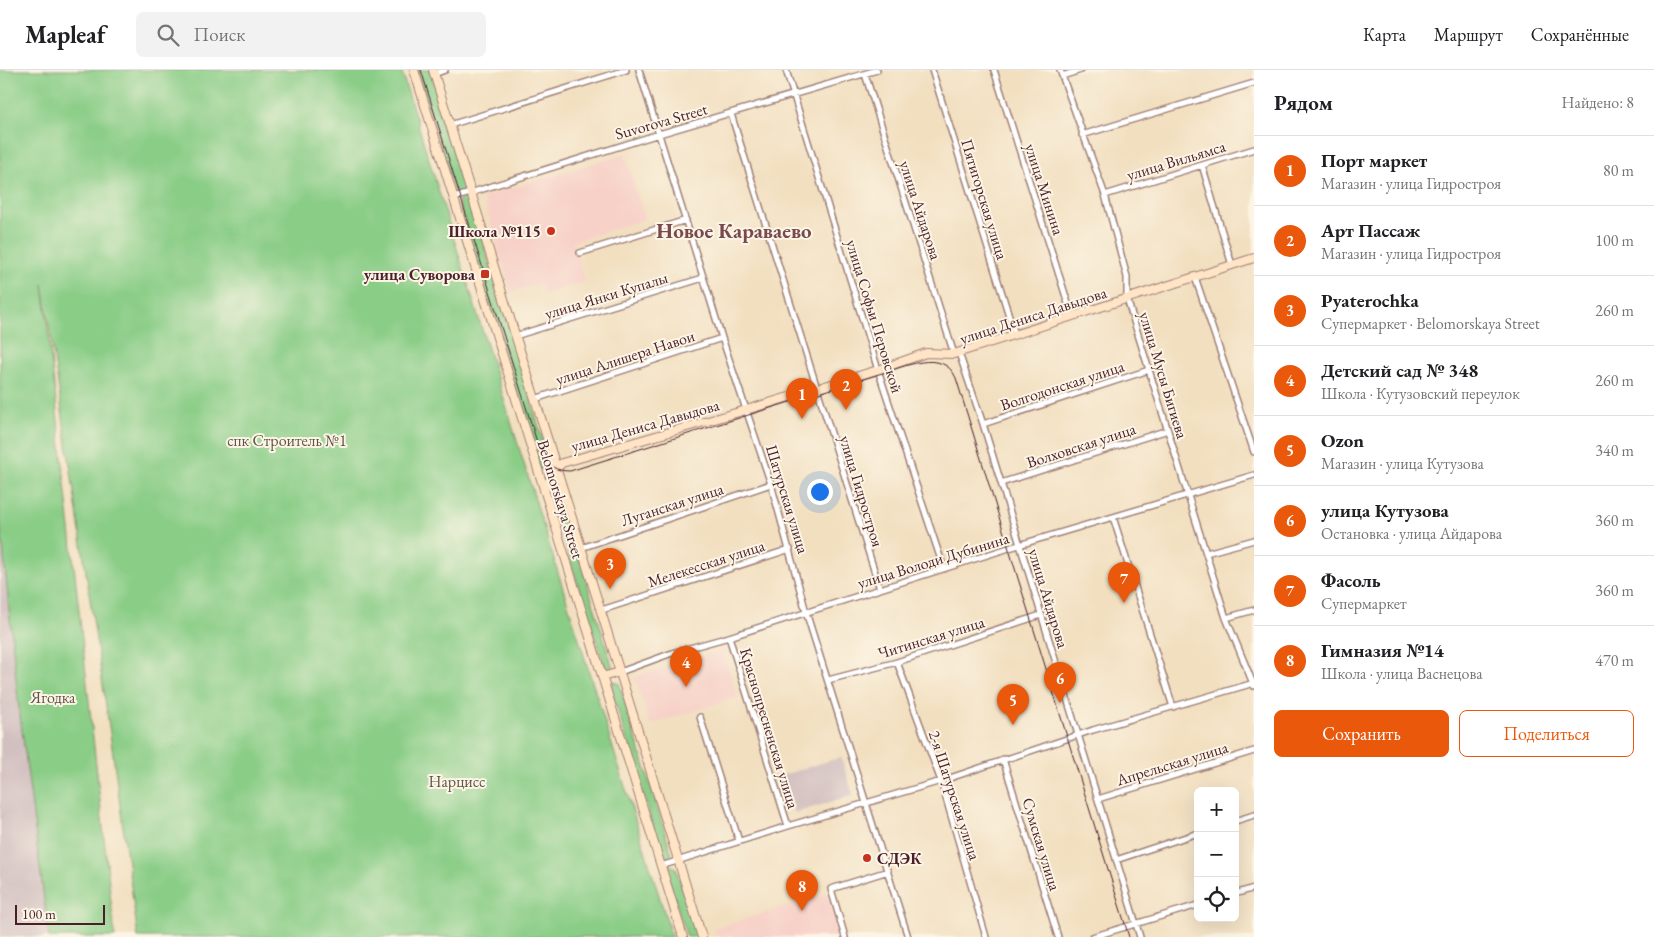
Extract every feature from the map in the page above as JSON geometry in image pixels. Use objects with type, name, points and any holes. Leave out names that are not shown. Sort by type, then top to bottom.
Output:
[{"type":"main road","name":"Belomorskaya Street","points":[[414,70],[683,937]]},
{"type":"main road","name":"Belomorskaya Street","points":[[433,72],[556,469],[602,610],[702,937]]},
{"type":"main road","name":"улица Дениса Давыдова","points":[[544,490],[556,469],[562,464],[878,370],[926,353],[957,353],[1254,258]]},
{"type":"main road","points":[[602,677],[620,672]]},
{"type":"street","points":[[433,72],[445,70]]},
{"type":"street","points":[[450,125],[626,70]]},
{"type":"street","name":"Шатурская улица","points":[[639,70],[722,338],[771,484],[806,612],[908,937]]},
{"type":"street","name":"улица Софьи Перовской","points":[[786,70],[878,370],[944,569]]},
{"type":"street","name":"Suvorova Street","points":[[454,198],[659,134],[877,70]]},
{"type":"street","name":"Пятигорская улица","points":[[932,70],[1015,335]]},
{"type":"street","name":"улица Минина","points":[[994,70],[1072,316]]},
{"type":"street","points":[[1061,73],[1081,70]]},
{"type":"street","name":"улица Мусы Бигиева","points":[[1061,73],[1104,195],[1127,277],[1127,299],[1226,618],[1254,684]]},
{"type":"street","name":"улица Айдарова","points":[[865,74],[982,424],[1140,937]]},
{"type":"street","points":[[1082,135],[1254,83]]},
{"type":"street","name":"улица Гидростроя","points":[[730,114],[880,589]]},
{"type":"street","name":"улица Вильямса","points":[[1104,195],[1254,149]]},
{"type":"street","points":[[1202,165],[1232,265]]},
{"type":"street","points":[[580,253],[686,220]]},
{"type":"street","points":[[1195,277],[1254,452]]},
{"type":"street","name":"улица Янки Купалы","points":[[515,336],[703,278]]},
{"type":"street","name":"улица Алишера Навои","points":[[535,400],[722,338]]},
{"type":"street","name":"Волгодонская улица","points":[[982,424],[1149,370]]},
{"type":"street","name":"Волховская улица","points":[[1001,484],[1168,430]]},
{"type":"street","name":"улица Володи Дубинина","points":[[620,672],[675,652],[729,638],[944,569],[1254,475]]},
{"type":"street","name":"Луганская улица","points":[[581,548],[771,484]]},
{"type":"street","points":[[1113,518],[1173,707]]},
{"type":"street","points":[[1206,554],[1254,540]]},
{"type":"street","name":"Мелекесская улица","points":[[602,610],[790,549]]},
{"type":"street","points":[[1226,618],[1254,610]]},
{"type":"street","name":"Читинская улица","points":[[828,680],[897,662],[1042,615]]},
{"type":"street","name":"Краснопресненская улица","points":[[729,638],[788,826]]},
{"type":"street","name":"2-я Шатурская улица","points":[[897,662],[940,781],[986,937]]},
{"type":"street","points":[[661,866],[940,781],[1003,759],[1254,684]]},
{"type":"street","points":[[700,717],[739,841]]},
{"type":"street","name":"Апрельская улица","points":[[1098,799],[1254,751]]},
{"type":"street","name":"Сумская улица","points":[[1003,759],[1058,937]]},
{"type":"street","points":[[1239,820],[1254,815]]},
{"type":"street","points":[[1116,860],[1194,834]]},
{"type":"street","points":[[845,937],[831,889],[888,871]]},
{"type":"street","points":[[1239,893],[1254,888]]},
{"type":"street","points":[[1092,937],[1194,906]]},
{"type":"shaded area","name":"Школа №115","points":[[625,154],[645,219],[573,242],[585,282],[544,294],[541,283],[511,292],[483,197]]},
{"type":"shaded area","points":[[0,516],[18,700],[49,937],[0,937]]},
{"type":"shaded area","points":[[722,650],[738,697],[650,725],[635,677]]},
{"type":"shaded area","points":[[841,757],[853,795],[795,813],[783,775]]},
{"type":"shaded area","points":[[828,893],[840,937],[717,937],[714,929]]},
{"type":"green space","points":[[0,70],[401,70],[672,937],[138,937],[110,733],[43,284],[115,937],[49,937],[18,700],[0,516]]},
{"type":"green space","points":[[417,70],[430,70],[467,190],[455,194]]},
{"type":"green space","points":[[469,196],[551,467],[540,470],[458,200]]},
{"type":"green space","points":[[562,501],[613,668],[610,671],[606,671],[552,504]]},
{"type":"green space","points":[[613,681],[619,683],[672,855],[667,858],[662,857],[610,685]]},
{"type":"green space","points":[[670,865],[676,868],[698,937],[687,937],[666,871]]},
{"type":"tram line","points":[[421,70],[541,455],[553,467],[570,471],[910,364],[921,362],[942,363],[950,369],[956,378],[1129,937]]},
{"type":"place","name":"Школа №115","points":[[551,231]]},
{"type":"place","name":"улица Суворова","points":[[485,274]]},
{"type":"place","name":"Арт Пассаж","points":[[846,410]]},
{"type":"place","name":"Порт маркет","points":[[802,419]]},
{"type":"place","name":"Pyaterochka","points":[[610,589]]},
{"type":"place","name":"Фасоль","points":[[1124,603]]},
{"type":"place","name":"Детский сад № 348","points":[[686,687]]},
{"type":"place","name":"улица Кутузова","points":[[1060,703]]},
{"type":"place","name":"Ozon","points":[[1013,725]]},
{"type":"place","name":"СДЭК","points":[[867,858]]},
{"type":"place","name":"Гимназия №14","points":[[802,911]]},
{"type":"district","name":"Новое Караваево","points":[[734,231]]},
{"type":"park label","name":"спк Строитель №1","points":[[287,440]]},
{"type":"park label","name":"Ягодка","points":[[53,697]]},
{"type":"park label","name":"Нарцисс","points":[[457,781]]}]
